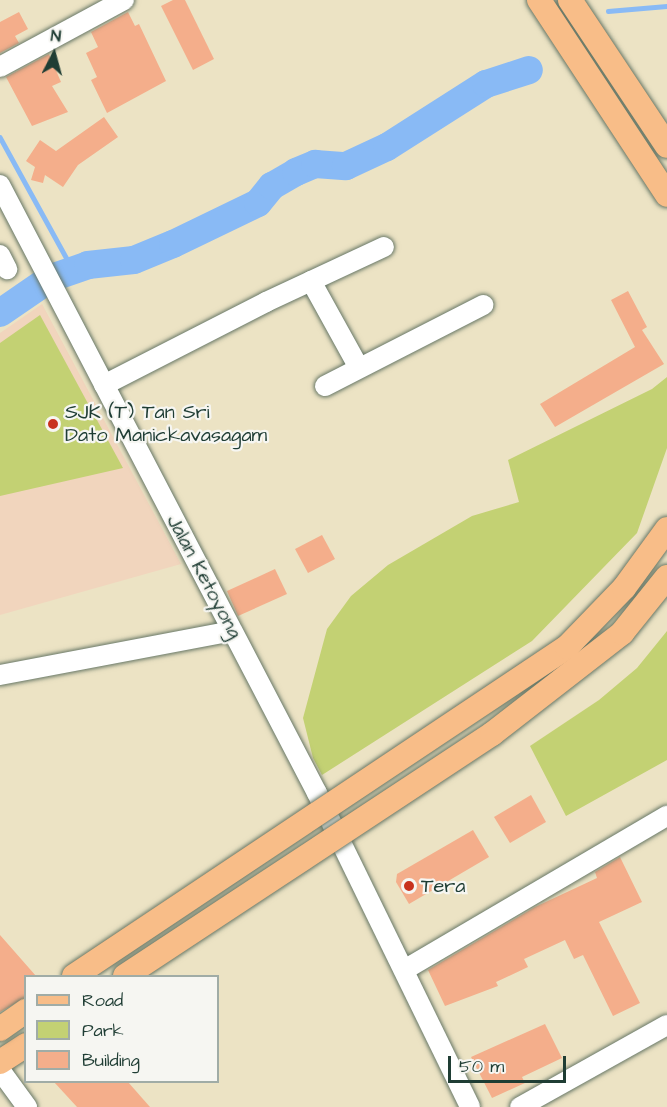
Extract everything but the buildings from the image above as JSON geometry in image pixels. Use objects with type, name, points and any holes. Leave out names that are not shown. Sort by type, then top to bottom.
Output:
[{"type":"main road","points":[[539,0],[667,195]]},
{"type":"main road","points":[[570,0],[667,146]]},
{"type":"main road","points":[[75,975],[567,647],[624,588],[667,529]]},
{"type":"main road","points":[[127,975],[492,734],[622,633],[667,577]]},
{"type":"main road","points":[[0,1029],[24,1012]]},
{"type":"main road","points":[[0,1062],[24,1046]]},
{"type":"street","points":[[0,68],[124,0]]},
{"type":"street","name":"Jalan Ketoyong","points":[[0,185],[232,631],[404,970],[470,1107]]},
{"type":"street","points":[[105,386],[311,281],[384,247]]},
{"type":"street","points":[[311,281],[359,368]]},
{"type":"street","points":[[325,386],[483,305]]},
{"type":"street","points":[[0,675],[232,631]]},
{"type":"street","points":[[404,970],[667,816]]},
{"type":"street","points":[[519,1107],[667,1025]]},
{"type":"street","points":[[0,1070],[27,1107]]},
{"type":"shaded area","name":"SJK (T) Tan Sri Dato Manickavasagam","points":[[42,304],[181,564],[0,615],[0,333]]},
{"type":"green space","points":[[40,315],[123,468],[0,496],[0,343]]},
{"type":"green space","points":[[667,377],[667,448],[637,533],[532,641],[322,775],[313,758],[303,718],[327,629],[351,596],[388,565],[472,516],[519,502],[508,460],[652,389]]},
{"type":"green space","points":[[667,631],[667,760],[566,816],[530,746],[599,700],[637,668]]},
{"type":"waterway","points":[[608,11],[667,6]]},
{"type":"waterway","points":[[0,313],[51,278],[88,265],[134,260],[173,244],[258,203],[272,186],[296,172],[315,164],[346,166],[387,147],[486,84],[529,70]]},
{"type":"waterway","points":[[0,137],[73,270]]},
{"type":"place","name":"SJK (T) Tan Sri Dato Manickavasagam","points":[[53,424]]},
{"type":"place","name":"Tera","points":[[409,886]]}]
